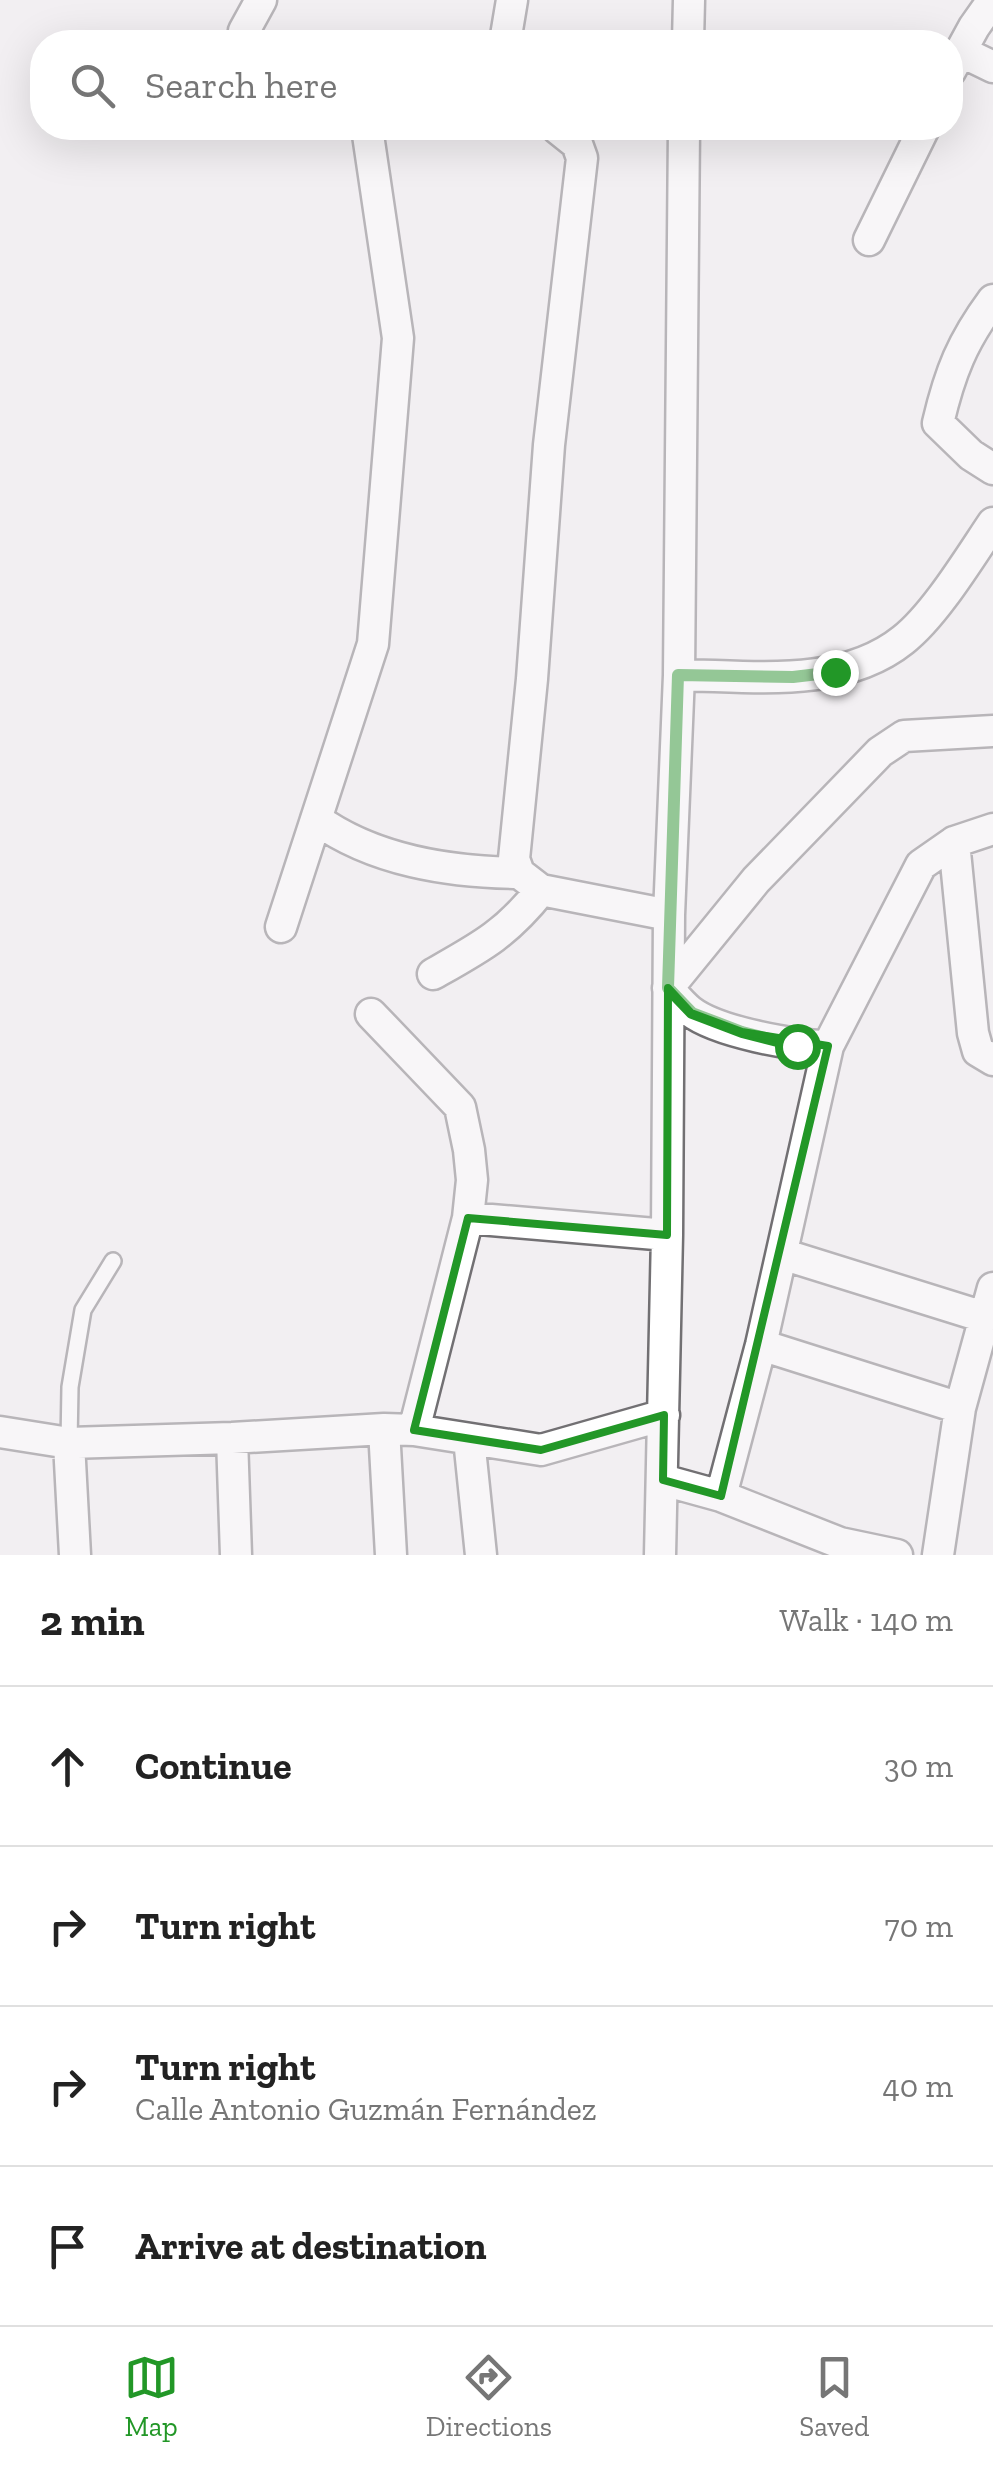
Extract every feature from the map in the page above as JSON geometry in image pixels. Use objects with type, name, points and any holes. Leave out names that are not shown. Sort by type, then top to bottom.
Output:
[{"type":"street","points":[[250,30],[261,0]]},
{"type":"street","points":[[507,30],[512,0]]},
{"type":"street","points":[[688,30],[689,0]]},
{"type":"street","points":[[963,48],[993,0]]},
{"type":"street","points":[[963,62],[993,67]]},
{"type":"street","points":[[281,927],[373,644],[398,338],[370,140]]},
{"type":"street","points":[[530,882],[514,860],[549,445],[582,158],[572,140]]},
{"type":"street","points":[[660,1555],[667,1236],[668,915],[678,675],[684,140]]},
{"type":"street","points":[[870,240],[918,140]]},
{"type":"street","points":[[993,300],[974,326],[950,374],[938,423],[971,456],[993,468]]},
{"type":"street","points":[[678,675],[793,677],[835,672],[874,656],[904,640],[950,586],[993,523]]},
{"type":"street","points":[[668,988],[756,880],[880,752],[904,736],[993,731]]},
{"type":"street","points":[[316,819],[336,834],[422,864],[530,882],[668,915]]},
{"type":"street","points":[[721,1496],[761,1345],[828,1046],[922,865],[954,842],[993,829]]},
{"type":"street","points":[[954,842],[973,1033],[978,1051],[993,1060]]},
{"type":"street","points":[[433,974],[492,941],[516,921],[530,882]]},
{"type":"street","points":[[668,988],[692,1013],[742,1032],[797,1046],[828,1046]]},
{"type":"street","points":[[371,1014],[460,1107],[472,1180],[468,1218],[399,1430],[391,1555]]},
{"type":"street","points":[[468,1218],[667,1236]]},
{"type":"street","points":[[782,1254],[989,1302],[960,1408],[938,1555]]},
{"type":"street","points":[[761,1345],[960,1408]]},
{"type":"street","points":[[0,1432],[68,1443],[399,1430],[541,1450],[664,1415]]},
{"type":"street","points":[[232,1438],[236,1555]]},
{"type":"street","points":[[469,1439],[482,1555]]},
{"type":"street","points":[[68,1443],[75,1555]]},
{"type":"street","points":[[663,1480],[721,1496],[838,1549],[897,1555]]},
{"type":"lane","points":[[68,1443],[70,1387],[82,1310],[113,1261]]},
{"type":"highlighted area","points":[[668,988],[691,1013],[742,1032],[828,1046],[721,1496],[663,1480],[664,1415],[541,1450],[414,1430],[468,1218],[667,1235]]},
{"type":"route","points":[[797,1046],[742,1032],[692,1013],[668,988],[678,675],[793,677],[835,672]]}]
